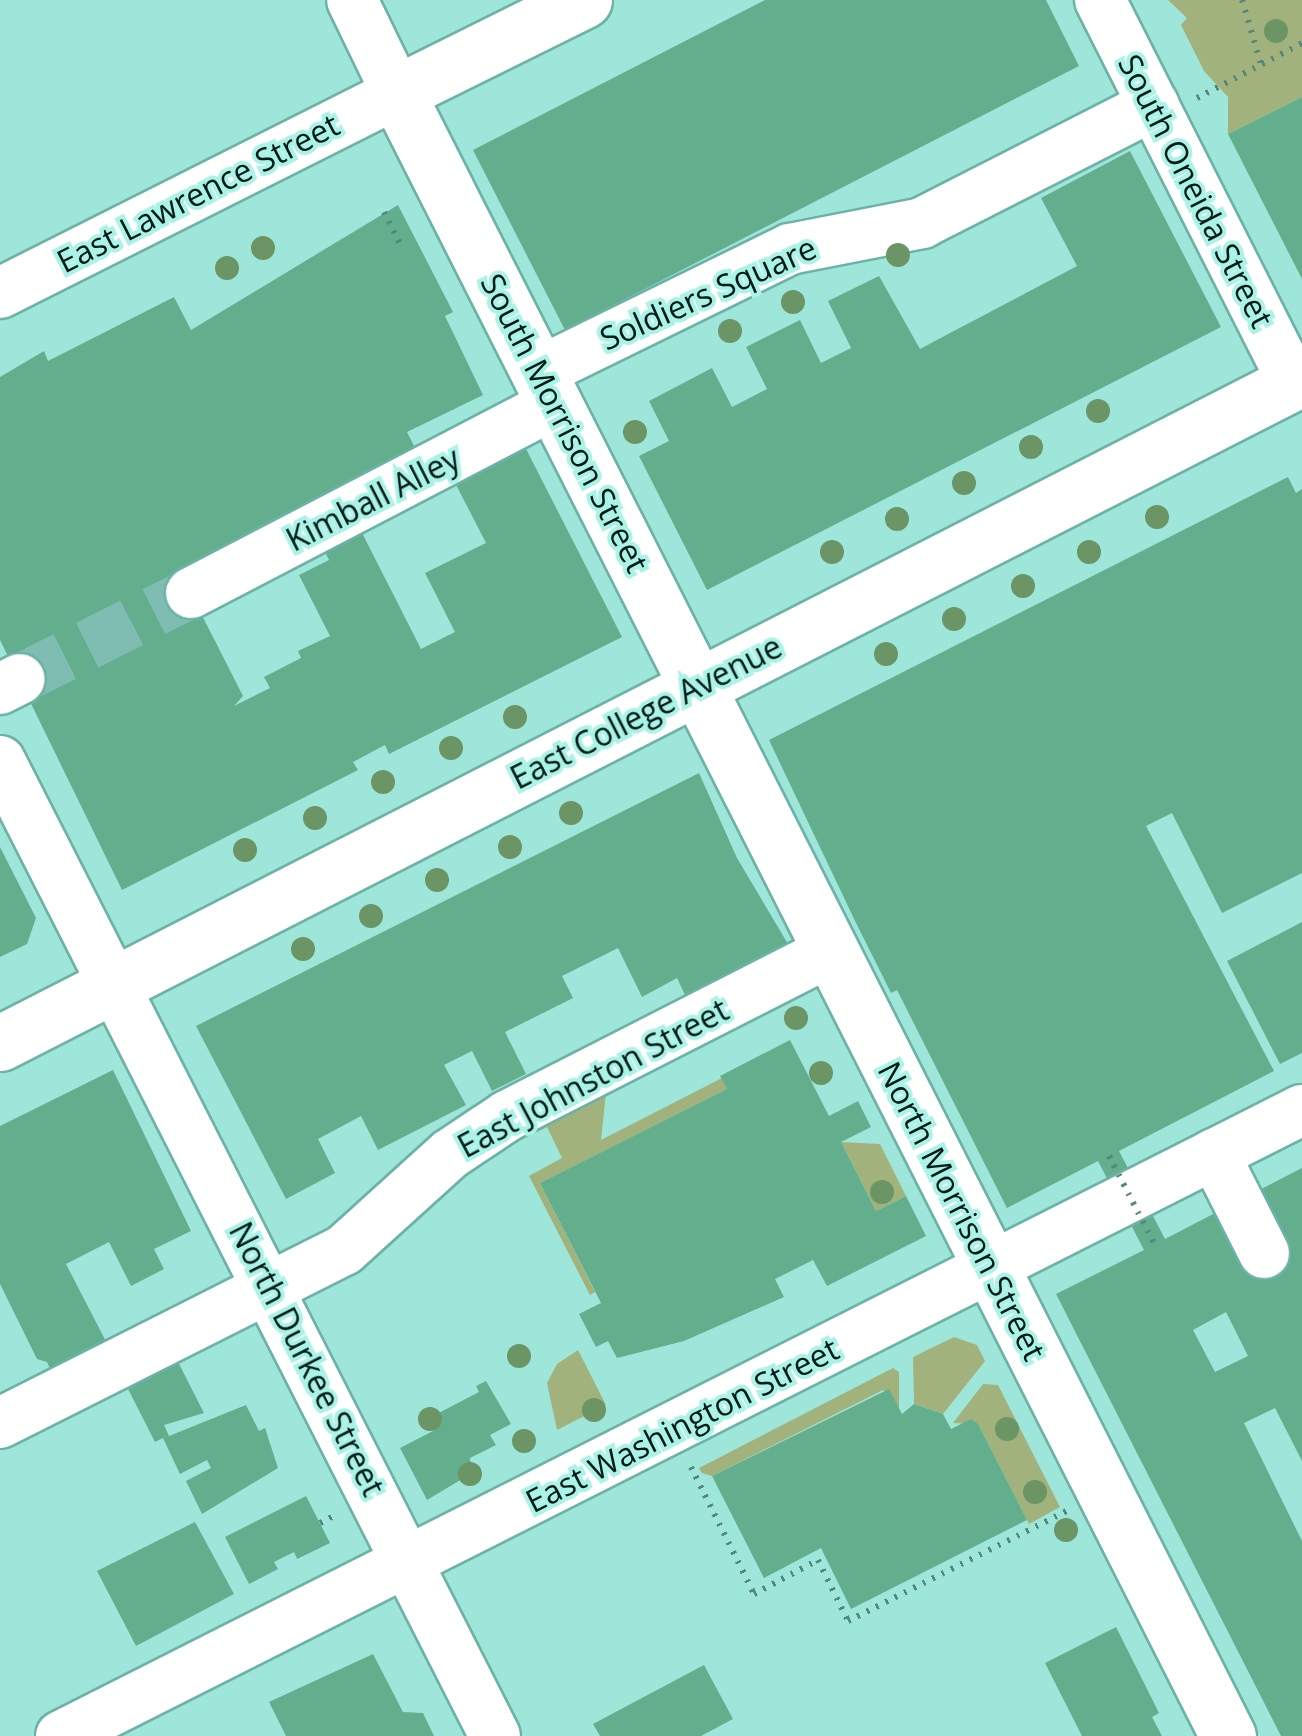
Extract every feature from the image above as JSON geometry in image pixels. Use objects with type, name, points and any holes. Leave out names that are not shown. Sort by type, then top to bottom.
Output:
[{"type":"main road","name":"East Lawrence Street","points":[[397,93],[584,0]]},
{"type":"main road","name":"South Morrison Street","points":[[397,93],[696,686]]},
{"type":"main road","name":"East College Avenue","points":[[0,1043],[1298,380]]},
{"type":"main road","name":"North Morrison Street","points":[[696,686],[1228,1736]]},
{"type":"street","points":[[352,0],[397,93]]},
{"type":"street","name":"South Oneida Street","points":[[1100,0],[1176,102],[1298,380]]},
{"type":"street","name":"East Lawrence Street","points":[[0,293],[397,93]]},
{"type":"street","name":"Soldiers Square","points":[[546,388],[790,248],[922,223],[1176,102]]},
{"type":"street","name":"Kimball Alley","points":[[191,593],[546,388]]},
{"type":"street","name":"North Durkee Street","points":[[0,761],[272,1288],[494,1736]]},
{"type":"street","name":"East Johnston Street","points":[[0,1423],[344,1250],[450,1154],[506,1116],[832,951]]},
{"type":"street","name":"East Washington Street","points":[[61,1736],[1302,1110]]},
{"type":"street","points":[[1214,1154],[1264,1253]]},
{"type":"path","points":[[1242,0],[1261,64]]},
{"type":"path","points":[[1176,102],[1302,43]]},
{"type":"path","points":[[384,212],[402,248]]},
{"type":"path","points":[[1109,1156],[1154,1245]]},
{"type":"path","points":[[691,1467],[754,1594],[818,1560],[848,1621],[1070,1510]]},
{"type":"green space","points":[[1168,0],[1302,0],[1302,97],[1228,134],[1228,97],[1204,71],[1181,25],[1187,18]]},
{"type":"green space","points":[[722,1078],[727,1089],[540,1183],[595,1292],[590,1295],[529,1176],[562,1158],[547,1127],[461,1170],[471,1155],[606,1093],[601,1140]]},
{"type":"green space","points":[[841,1142],[880,1144],[906,1196],[876,1211]]},
{"type":"green space","points":[[954,1337],[977,1345],[985,1361],[943,1414],[914,1404],[913,1357]]},
{"type":"green space","points":[[578,1350],[606,1405],[557,1430],[547,1383],[557,1364]]},
{"type":"green space","points":[[893,1368],[899,1372],[899,1410],[883,1390],[712,1476],[699,1468]]},
{"type":"green space","points":[[983,1384],[998,1385],[1060,1507],[1029,1524],[978,1424],[953,1423]]},
{"type":"building","points":[[765,0],[1046,0],[1079,66],[565,330],[473,150]]},
{"type":"building","points":[[1302,97],[1302,279],[1228,134]]},
{"type":"building","points":[[1130,151],[1221,327],[707,590],[639,456],[669,441],[649,401],[712,368],[732,407],[767,389],[746,347],[800,320],[821,363],[851,348],[828,301],[879,276],[920,349],[1077,266],[1041,198]]},
{"type":"building","points":[[398,205],[453,312],[445,316],[483,395],[407,432],[421,460],[183,578],[243,696],[234,706],[270,688],[264,677],[301,658],[298,651],[330,636],[299,575],[329,560],[321,544],[358,525],[421,649],[455,632],[425,573],[486,543],[451,475],[521,439],[622,637],[389,754],[385,745],[353,762],[358,770],[122,890],[0,640],[0,377],[44,351],[48,361],[174,297],[191,330]]},
{"type":"building","points":[[1288,477],[1296,493],[1302,489],[1302,873],[1222,913],[1172,813],[1146,826],[1274,1071],[1119,1151],[1165,1239],[1302,1168],[1302,1461],[1275,1408],[1244,1423],[1302,1541],[1302,1736],[1281,1736],[1056,1294],[1144,1250],[1098,1161],[1007,1208],[897,990],[891,993],[769,740]],"holes":[[[1226,1312],[1248,1356],[1215,1372],[1193,1330]]]},
{"type":"building","points":[[699,773],[737,858],[788,944],[685,995],[677,978],[642,997],[618,948],[562,976],[573,998],[505,1032],[526,1074],[492,1091],[472,1051],[444,1065],[466,1105],[378,1150],[361,1116],[318,1139],[335,1173],[286,1199],[196,1026]]},
{"type":"building","points":[[0,847],[36,918],[27,944],[0,957]]},
{"type":"building","points":[[1302,922],[1302,1053],[1280,1064],[1227,961]]},
{"type":"building","points":[[790,1040],[829,1116],[858,1101],[871,1127],[841,1142],[876,1211],[906,1196],[926,1236],[827,1286],[813,1260],[775,1279],[784,1297],[684,1341],[617,1358],[608,1341],[596,1347],[579,1314],[601,1303],[540,1183],[727,1089],[720,1076]]},
{"type":"building","points":[[113,1070],[191,1231],[154,1249],[164,1269],[131,1286],[109,1242],[66,1264],[112,1353],[56,1382],[47,1362],[37,1359],[0,1284],[0,1126]]},
{"type":"building","points":[[176,1358],[204,1413],[164,1425],[169,1436],[246,1405],[259,1431],[265,1428],[278,1468],[202,1514],[186,1481],[211,1468],[207,1460],[180,1474],[163,1438],[155,1442],[125,1383]]},
{"type":"building","points":[[486,1381],[511,1424],[490,1435],[496,1445],[470,1458],[472,1473],[427,1500],[400,1448],[435,1430],[429,1418],[479,1392],[476,1386]]},
{"type":"building","points":[[889,1389],[902,1414],[914,1404],[943,1414],[951,1429],[971,1419],[978,1424],[1027,1520],[851,1609],[821,1548],[764,1578],[712,1476]]},
{"type":"building","points":[[306,1496],[330,1543],[297,1559],[294,1552],[274,1562],[278,1569],[249,1584],[225,1537]]},
{"type":"building","points":[[195,1522],[234,1594],[136,1646],[97,1571]]},
{"type":"building","points":[[1116,1627],[1159,1713],[1152,1717],[1162,1736],[1082,1736],[1045,1663]]},
{"type":"building","points":[[373,1654],[403,1712],[423,1713],[434,1736],[286,1736],[269,1702]]},
{"type":"building","points":[[704,1665],[733,1719],[701,1736],[600,1736],[593,1724]]},
{"type":"tunnel","points":[[20,679],[191,593]]}]
